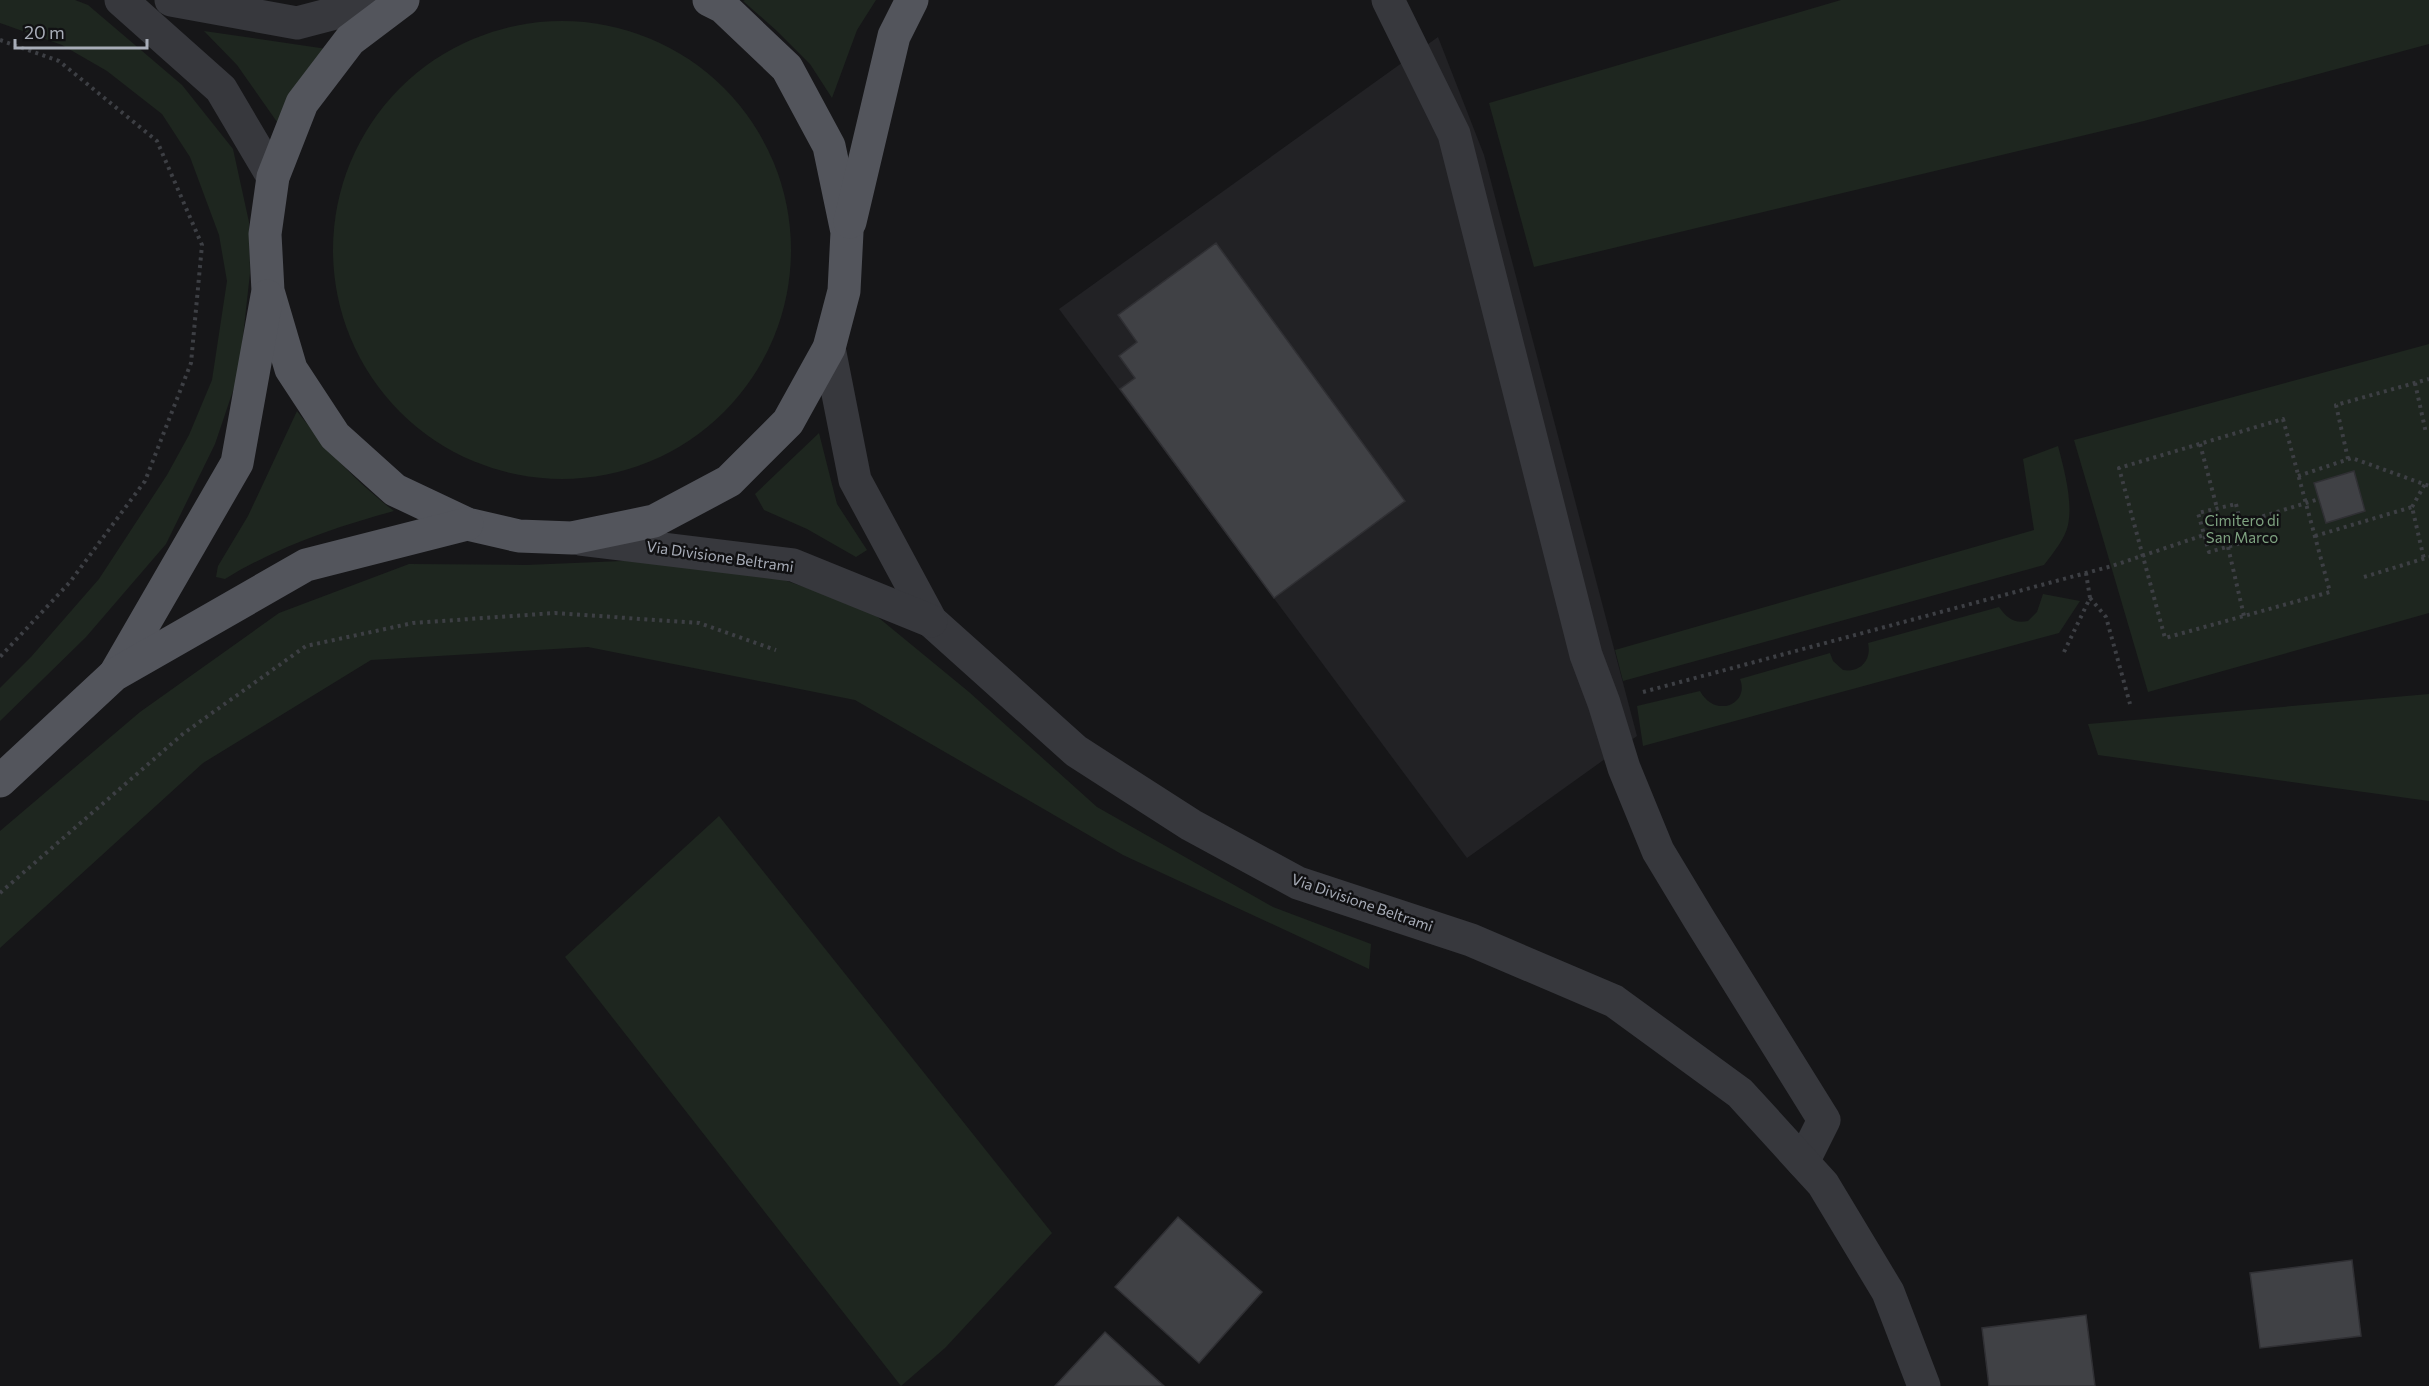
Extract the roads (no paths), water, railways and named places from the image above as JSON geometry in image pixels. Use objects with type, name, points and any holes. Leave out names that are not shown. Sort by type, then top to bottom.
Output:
[{"type":"main road","points":[[114,675],[237,463],[268,291],[265,234],[273,177],[302,104],[350,40],[403,0]]},
{"type":"main road","points":[[709,0],[723,7],[787,68],[829,146],[847,232]]},
{"type":"main road","points":[[268,291],[291,369],[335,436],[394,490],[467,524],[519,536],[572,538],[654,521],[729,481],[788,422],[829,348],[844,291],[847,232],[894,36],[912,0]]},
{"type":"main road","points":[[0,781],[114,675],[306,565],[467,524]]},
{"type":"street","points":[[121,0],[222,89],[273,177]]},
{"type":"street","points":[[171,0],[297,23],[385,0]]},
{"type":"street","points":[[1388,0],[1454,134],[1586,655],[1624,768],[1658,850],[1824,1120],[1803,1162]]},
{"type":"street","name":"Via Divisione Beltrami","points":[[829,348],[855,480],[931,621]]},
{"type":"street","name":"Via Divisione Beltrami","points":[[572,538],[793,565],[931,621],[1076,751],[1191,825],[1298,883],[1471,940],[1614,1001],[1740,1093],[1823,1184],[1888,1292],[1923,1386]]},
{"type":"park label","name":"Cimitero di San Marco","points":[[2242,530]]}]
